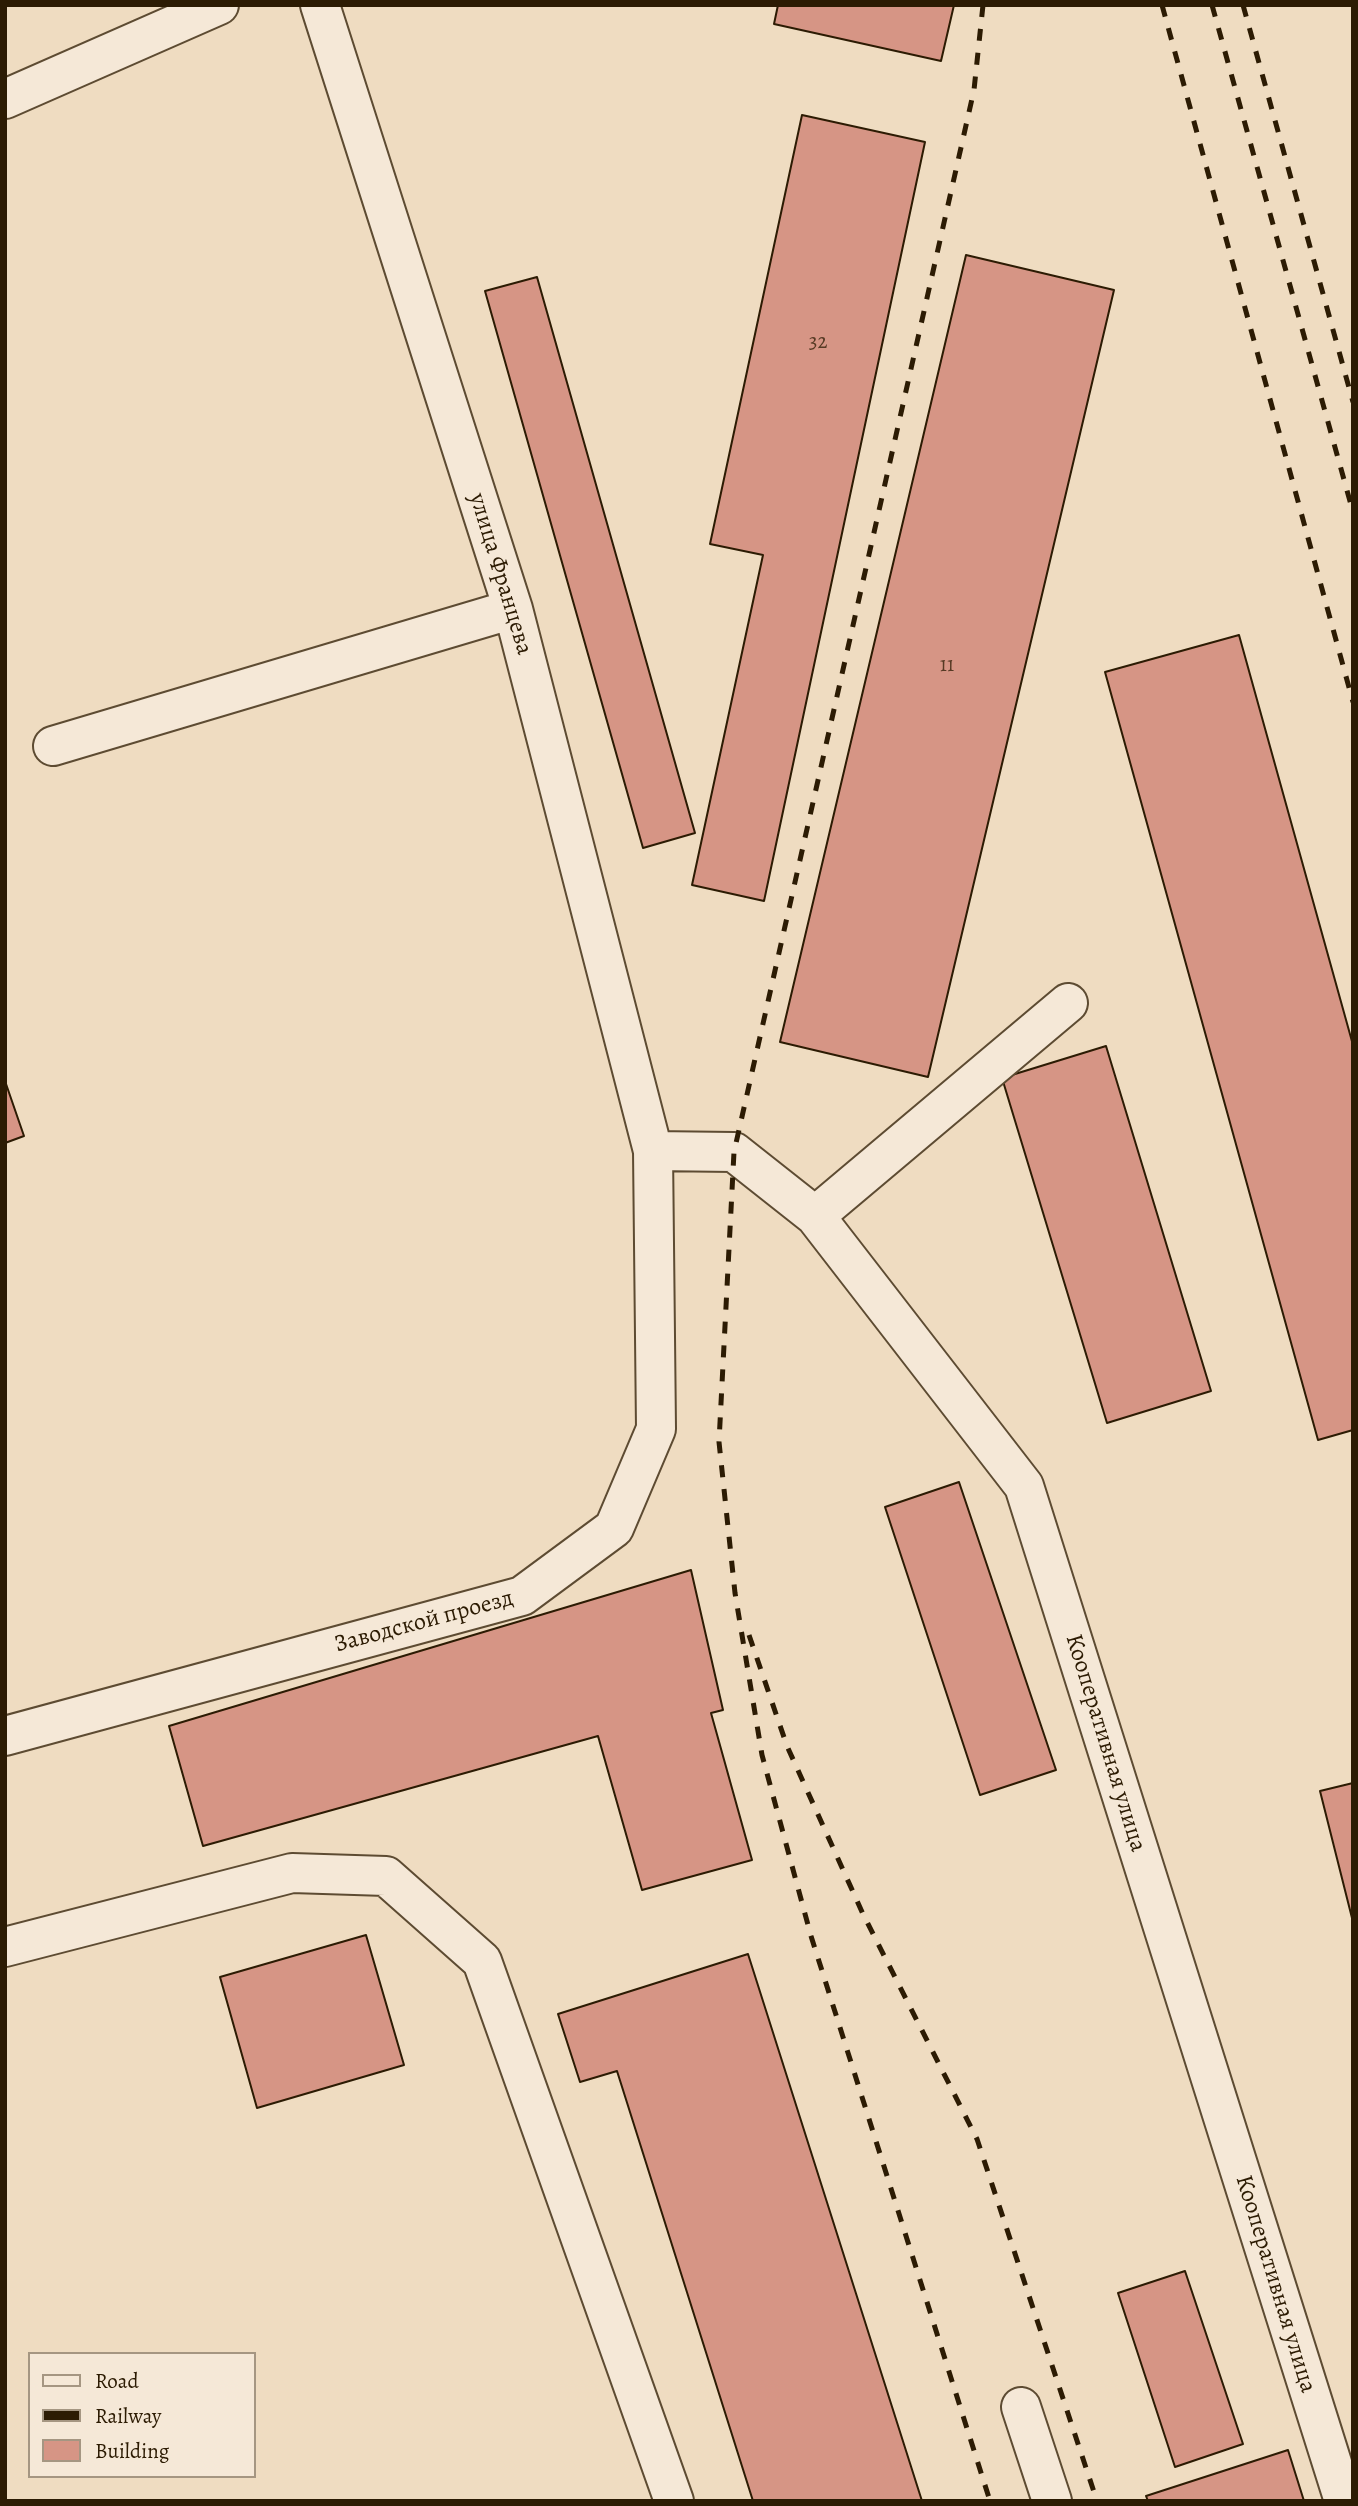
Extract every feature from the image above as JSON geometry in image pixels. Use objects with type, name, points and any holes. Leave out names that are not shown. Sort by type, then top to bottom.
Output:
[{"type":"street","points":[[5,99],[219,5]]},
{"type":"street","name":"улица Францева","points":[[320,5],[513,609],[653,1151]]},
{"type":"street","points":[[53,746],[513,609]]},
{"type":"street","points":[[815,1216],[1068,1003]]},
{"type":"street","name":"Кооперативная улица","points":[[653,1151],[734,1152],[815,1216],[1024,1486],[1343,2501]]},
{"type":"street","name":"Заводской проезд","points":[[5,1736],[522,1596],[614,1528],[656,1429],[653,1151]]},
{"type":"street","points":[[5,1947],[292,1873],[386,1876],[482,1961],[674,2501]]},
{"type":"street","points":[[1021,2407],[1052,2501]]},
{"type":"building","points":[[778,5],[954,5],[941,61],[774,24]]},
{"type":"building","points":[[802,115],[925,142],[764,901],[692,885],[763,555],[710,544]]},
{"type":"building","points":[[966,255],[1114,290],[928,1077],[780,1042]]},
{"type":"building","points":[[537,277],[695,833],[643,848],[485,291]]},
{"type":"building","points":[[1239,635],[1353,1045],[1353,1430],[1318,1440],[1105,672]]},
{"type":"building","points":[[1106,1046],[1211,1391],[1107,1423],[1002,1078]]},
{"type":"building","points":[[5,1081],[24,1136],[5,1143]]},
{"type":"building","points":[[959,1482],[1056,1770],[980,1795],[885,1507]]},
{"type":"building","points":[[691,1570],[723,1710],[711,1713],[752,1860],[642,1890],[598,1736],[203,1846],[169,1726]]},
{"type":"building","points":[[1353,1783],[1353,1922],[1320,1791]]},
{"type":"building","points":[[366,1935],[404,2065],[257,2108],[220,1977]]},
{"type":"building","points":[[748,1954],[922,2501],[753,2501],[617,2071],[580,2082],[558,2014]]},
{"type":"building","points":[[1185,2271],[1243,2444],[1175,2467],[1118,2293]]},
{"type":"building","points":[[1288,2450],[1304,2501],[1148,2501],[1146,2496]]},
{"type":"railway","points":[[983,5],[974,90],[734,1152],[719,1442],[735,1593],[762,1755],[811,1936],[990,2501]]},
{"type":"railway","points":[[1162,5],[1353,702]]},
{"type":"railway","points":[[1212,5],[1353,512]]},
{"type":"railway","points":[[1243,5],[1353,402]]},
{"type":"railway","points":[[749,1635],[787,1746],[863,1914],[977,2139],[1097,2501]]}]
